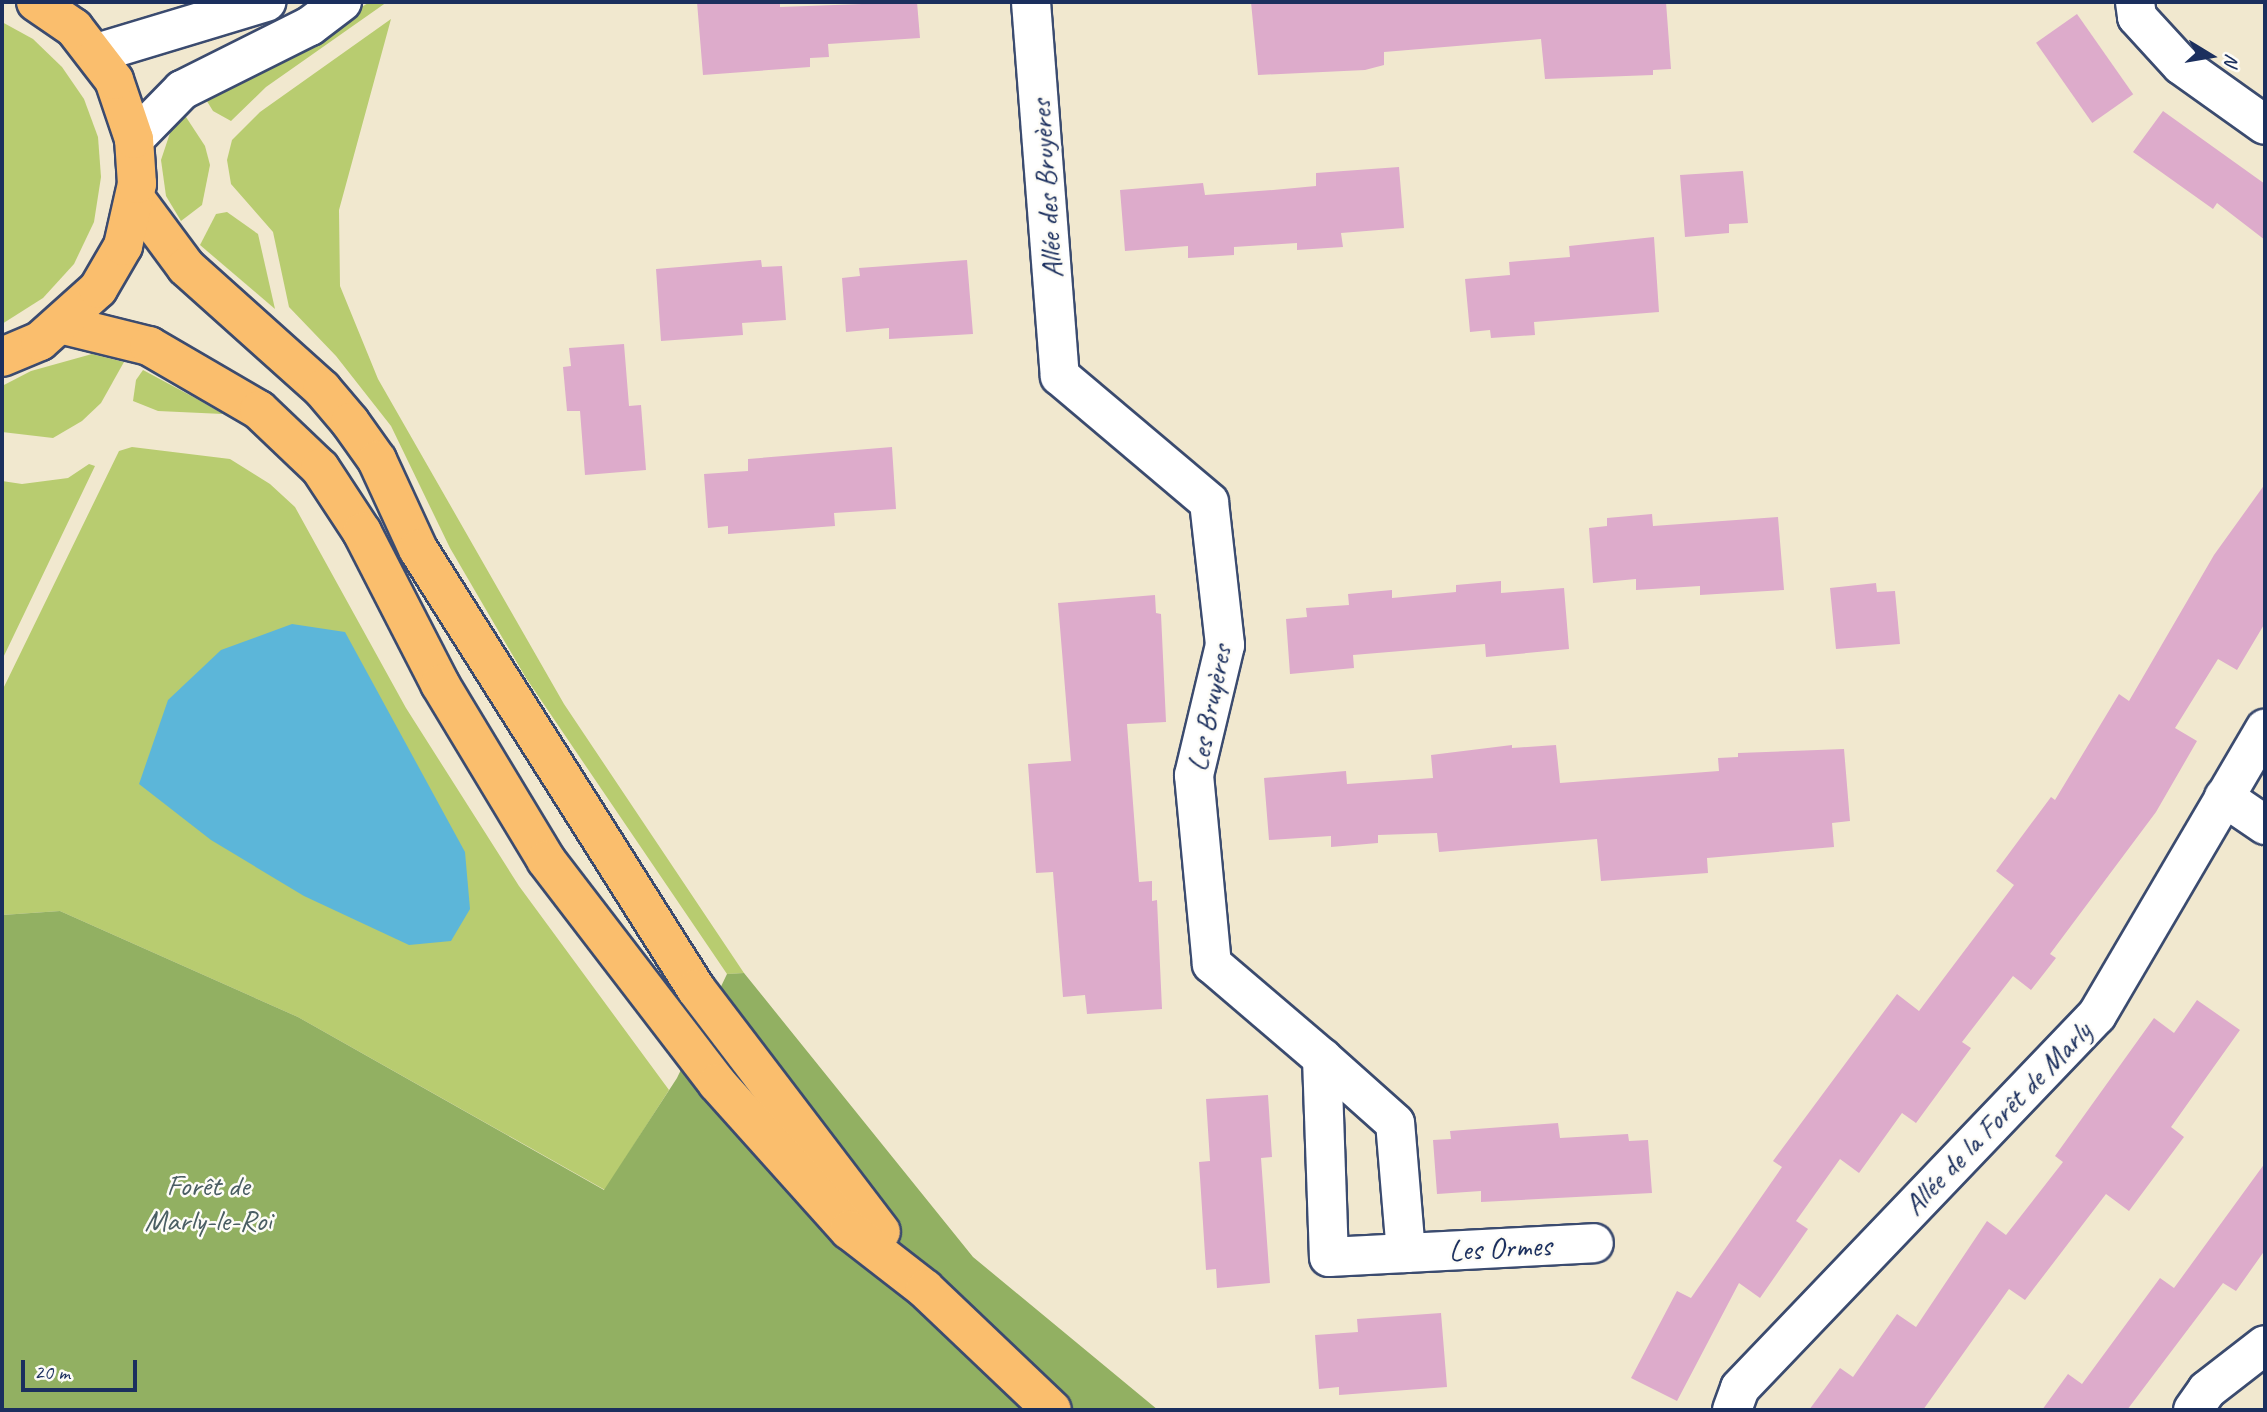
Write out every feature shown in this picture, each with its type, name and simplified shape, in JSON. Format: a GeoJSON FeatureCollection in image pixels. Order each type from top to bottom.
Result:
{"type":"FeatureCollection","features":[{"type":"Feature","properties":{"kind":"main road"},"geometry":{"type":"LineString","coordinates":[[6,359],[64,325],[99,289],[123,246],[135,198],[134,139],[114,80],[97,53],[43,3]]}},
{"type":"Feature","properties":{"kind":"main road"},"geometry":{"type":"LineString","coordinates":[[135,198],[186,267],[322,389],[350,422],[377,460],[418,549],[696,989],[925,1290]]}},
{"type":"Feature","properties":{"kind":"main road"},"geometry":{"type":"LineString","coordinates":[[64,325],[149,346],[259,410],[320,468],[362,532],[440,684],[546,860],[717,1083],[849,1230],[925,1290],[1052,1410]]}},
{"type":"Feature","properties":{"kind":"street"},"geometry":{"type":"LineString","coordinates":[[97,53],[265,2]]}},
{"type":"Feature","properties":{"kind":"street"},"geometry":{"type":"LineString","coordinates":[[134,139],[182,90],[310,26],[342,2]]}},
{"type":"Feature","properties":{"kind":"street","name":"Allée des Bruyères"},"geometry":{"type":"LineString","coordinates":[[1031,2],[1060,376]]}},
{"type":"Feature","properties":{"kind":"street"},"geometry":{"type":"LineString","coordinates":[[2136,2],[2137,17],[2181,65],[2265,125]]}},
{"type":"Feature","properties":{"kind":"street","name":"Les Bruyères"},"geometry":{"type":"LineString","coordinates":[[1060,376],[1209,502],[1225,645],[1194,775],[1212,964],[1395,1123],[1406,1253]]}},
{"type":"Feature","properties":{"kind":"street","name":"Allée de la Forêt de Marly"},"geometry":{"type":"LineString","coordinates":[[1732,1410],[1740,1388],[2096,1015],[2265,729]]}},
{"type":"Feature","properties":{"kind":"street"},"geometry":{"type":"LineString","coordinates":[[2224,797],[2265,825]]}},
{"type":"Feature","properties":{"kind":"street"},"geometry":{"type":"LineString","coordinates":[[1322,1058],[1329,1257],[1406,1253]]}},
{"type":"Feature","properties":{"kind":"street","name":"Les Ormes"},"geometry":{"type":"LineString","coordinates":[[1406,1253],[1594,1243]]}},
{"type":"Feature","properties":{"kind":"street"},"geometry":{"type":"LineString","coordinates":[[2193,1410],[2207,1390],[2265,1345]]}},
{"type":"Feature","properties":{"kind":"green space"},"geometry":{"type":"Polygon","coordinates":[[[370,2],[387,2],[266,87],[231,121],[213,111],[205,98],[370,2]]]}},
{"type":"Feature","properties":{"kind":"green space"},"geometry":{"type":"Polygon","coordinates":[[[391,19],[339,210],[340,286],[378,379],[564,704],[744,973],[727,974],[526,678],[450,548],[391,426],[336,356],[289,307],[273,232],[231,184],[227,160],[232,140],[260,112],[391,19]]]}},
{"type":"Feature","properties":{"kind":"green space"},"geometry":{"type":"Polygon","coordinates":[[[2,22],[33,39],[62,67],[84,99],[98,137],[101,177],[94,222],[74,264],[43,298],[2,324],[2,22]]]}},
{"type":"Feature","properties":{"kind":"green space"},"geometry":{"type":"Polygon","coordinates":[[[184,114],[205,146],[210,165],[202,205],[181,221],[166,196],[161,160],[174,121],[184,114]]]}},
{"type":"Feature","properties":{"kind":"green space"},"geometry":{"type":"Polygon","coordinates":[[[227,212],[258,234],[275,309],[200,245],[216,214],[227,212]]]}},
{"type":"Feature","properties":{"kind":"green space"},"geometry":{"type":"Polygon","coordinates":[[[92,354],[124,362],[101,403],[82,421],[53,438],[2,432],[2,386],[31,371],[92,354]]]}},
{"type":"Feature","properties":{"kind":"green space"},"geometry":{"type":"Polygon","coordinates":[[[143,370],[223,414],[158,411],[133,401],[136,380],[143,370]]]}},
{"type":"Feature","properties":{"kind":"green space"},"geometry":{"type":"Polygon","coordinates":[[[132,447],[230,459],[270,484],[295,507],[406,708],[519,886],[669,1090],[605,1190],[298,1017],[60,911],[2,915],[2,691],[119,451],[132,447]]]}},
{"type":"Feature","properties":{"kind":"green space"},"geometry":{"type":"Polygon","coordinates":[[[89,464],[95,466],[2,660],[2,481],[22,484],[68,478],[89,464]]]}},
{"type":"Feature","properties":{"kind":"green space","name":"Forêt de Marly-le-Roi"},"geometry":{"type":"Polygon","coordinates":[[[60,911],[298,1017],[604,1190],[677,1078],[727,974],[744,973],[973,1257],[1158,1410],[2,1410],[2,915],[60,911]]]}},
{"type":"Feature","properties":{"kind":"water"},"geometry":{"type":"Polygon","coordinates":[[[292,624],[345,632],[465,852],[470,909],[451,941],[409,945],[304,896],[211,840],[139,784],[168,700],[221,650],[292,624]]]}},
{"type":"Feature","properties":{"kind":"building"},"geometry":{"type":"Polygon","coordinates":[[[697,2],[780,2],[780,7],[917,2],[920,38],[828,44],[829,57],[810,58],[810,67],[703,75],[697,2]]]}},
{"type":"Feature","properties":{"kind":"building"},"geometry":{"type":"Polygon","coordinates":[[[1251,2],[1666,2],[1671,69],[1653,70],[1653,75],[1545,79],[1541,39],[1384,52],[1384,65],[1365,70],[1258,75],[1251,2]]]}},
{"type":"Feature","properties":{"kind":"building"},"geometry":{"type":"Polygon","coordinates":[[[2077,14],[2133,94],[2092,123],[2036,43],[2077,14]]]}},
{"type":"Feature","properties":{"kind":"building"},"geometry":{"type":"Polygon","coordinates":[[[2163,111],[2265,184],[2265,240],[2217,203],[2213,209],[2133,152],[2163,111]]]}},
{"type":"Feature","properties":{"kind":"building"},"geometry":{"type":"Polygon","coordinates":[[[1399,167],[1404,228],[1341,233],[1343,247],[1297,250],[1297,243],[1234,247],[1234,255],[1188,258],[1188,246],[1125,251],[1120,190],[1203,183],[1205,195],[1273,190],[1316,186],[1316,173],[1399,167]]]}},
{"type":"Feature","properties":{"kind":"building"},"geometry":{"type":"Polygon","coordinates":[[[1743,171],[1748,223],[1729,224],[1729,233],[1685,237],[1680,175],[1743,171]]]}},
{"type":"Feature","properties":{"kind":"building"},"geometry":{"type":"Polygon","coordinates":[[[1654,237],[1659,312],[1534,322],[1535,335],[1491,338],[1490,330],[1470,332],[1465,279],[1510,275],[1509,262],[1570,257],[1569,246],[1654,237]]]}},
{"type":"Feature","properties":{"kind":"building"},"geometry":{"type":"Polygon","coordinates":[[[761,260],[762,267],[782,266],[786,320],[742,323],[743,335],[661,341],[656,269],[761,260]]]}},
{"type":"Feature","properties":{"kind":"building"},"geometry":{"type":"Polygon","coordinates":[[[967,260],[973,334],[889,339],[889,328],[846,332],[842,278],[860,276],[859,268],[967,260]]]}},
{"type":"Feature","properties":{"kind":"building"},"geometry":{"type":"Polygon","coordinates":[[[624,344],[629,406],[641,405],[646,470],[585,475],[580,411],[567,411],[563,367],[571,366],[569,348],[624,344]]]}},
{"type":"Feature","properties":{"kind":"building"},"geometry":{"type":"Polygon","coordinates":[[[892,447],[896,509],[834,513],[835,526],[728,534],[728,526],[708,528],[704,474],[748,471],[748,459],[892,447]]]}},
{"type":"Feature","properties":{"kind":"building"},"geometry":{"type":"Polygon","coordinates":[[[2265,484],[2265,623],[2237,670],[2218,659],[2175,728],[2197,741],[2156,812],[2050,954],[2056,958],[2031,990],[2013,976],[1962,1042],[1971,1048],[1916,1123],[1902,1113],[1859,1173],[1840,1159],[1796,1221],[1808,1229],[1760,1298],[1739,1283],[1677,1401],[1631,1378],[1677,1291],[1691,1298],[1782,1167],[1773,1161],[1897,994],[1919,1011],[2014,885],[1996,871],[2051,797],[2055,800],[2119,694],[2129,701],[2214,555],[2265,484]]]}},
{"type":"Feature","properties":{"kind":"building"},"geometry":{"type":"Polygon","coordinates":[[[1652,514],[1653,526],[1778,517],[1784,590],[1700,595],[1700,586],[1636,590],[1636,579],[1593,583],[1589,528],[1607,526],[1607,518],[1652,514]]]}},
{"type":"Feature","properties":{"kind":"building"},"geometry":{"type":"Polygon","coordinates":[[[1501,581],[1501,593],[1564,588],[1569,649],[1486,657],[1485,644],[1353,655],[1354,668],[1290,674],[1286,619],[1307,617],[1306,608],[1349,605],[1348,594],[1392,590],[1392,598],[1456,592],[1456,585],[1501,581]]]}},
{"type":"Feature","properties":{"kind":"building"},"geometry":{"type":"Polygon","coordinates":[[[1876,583],[1877,592],[1895,591],[1900,644],[1836,649],[1830,588],[1876,583]]]}},
{"type":"Feature","properties":{"kind":"building"},"geometry":{"type":"Polygon","coordinates":[[[1155,595],[1156,613],[1161,614],[1166,722],[1127,724],[1139,882],[1152,881],[1152,901],[1157,900],[1162,1009],[1087,1014],[1085,995],[1063,997],[1053,872],[1036,873],[1028,764],[1071,761],[1058,603],[1155,595]]]}},
{"type":"Feature","properties":{"kind":"building"},"geometry":{"type":"Polygon","coordinates":[[[1512,745],[1512,748],[1556,745],[1560,783],[1719,771],[1718,758],[1738,757],[1738,753],[1844,749],[1850,821],[1832,823],[1834,847],[1707,858],[1708,873],[1601,881],[1597,839],[1439,852],[1437,833],[1378,835],[1378,843],[1331,847],[1331,836],[1269,840],[1264,778],[1346,771],[1347,784],[1433,778],[1431,755],[1512,745]]]}},
{"type":"Feature","properties":{"kind":"building"},"geometry":{"type":"Polygon","coordinates":[[[2197,1000],[2240,1030],[2171,1127],[2184,1137],[2129,1211],[2106,1194],[2025,1300],[2009,1289],[1923,1410],[1809,1410],[1840,1368],[1853,1377],[1897,1314],[1916,1327],[1987,1221],[2006,1235],[2063,1162],[2055,1156],[2154,1018],[2174,1033],[2197,1000]]]}},
{"type":"Feature","properties":{"kind":"building"},"geometry":{"type":"Polygon","coordinates":[[[1268,1095],[1272,1157],[1261,1158],[1270,1283],[1217,1288],[1216,1269],[1206,1270],[1199,1162],[1210,1161],[1206,1099],[1268,1095]]]}},
{"type":"Feature","properties":{"kind":"building"},"geometry":{"type":"Polygon","coordinates":[[[1558,1123],[1560,1138],[1628,1134],[1629,1141],[1648,1140],[1652,1193],[1481,1202],[1481,1191],[1437,1194],[1433,1140],[1451,1139],[1450,1131],[1558,1123]]]}},
{"type":"Feature","properties":{"kind":"building"},"geometry":{"type":"Polygon","coordinates":[[[2265,1163],[2265,1250],[2236,1291],[2223,1283],[2127,1410],[2042,1410],[2068,1374],[2082,1384],[2160,1278],[2174,1288],[2265,1163]]]}},
{"type":"Feature","properties":{"kind":"building"},"geometry":{"type":"Polygon","coordinates":[[[1441,1313],[1447,1387],[1339,1395],[1339,1387],[1319,1389],[1315,1335],[1358,1332],[1357,1319],[1441,1313]]]}}]}
